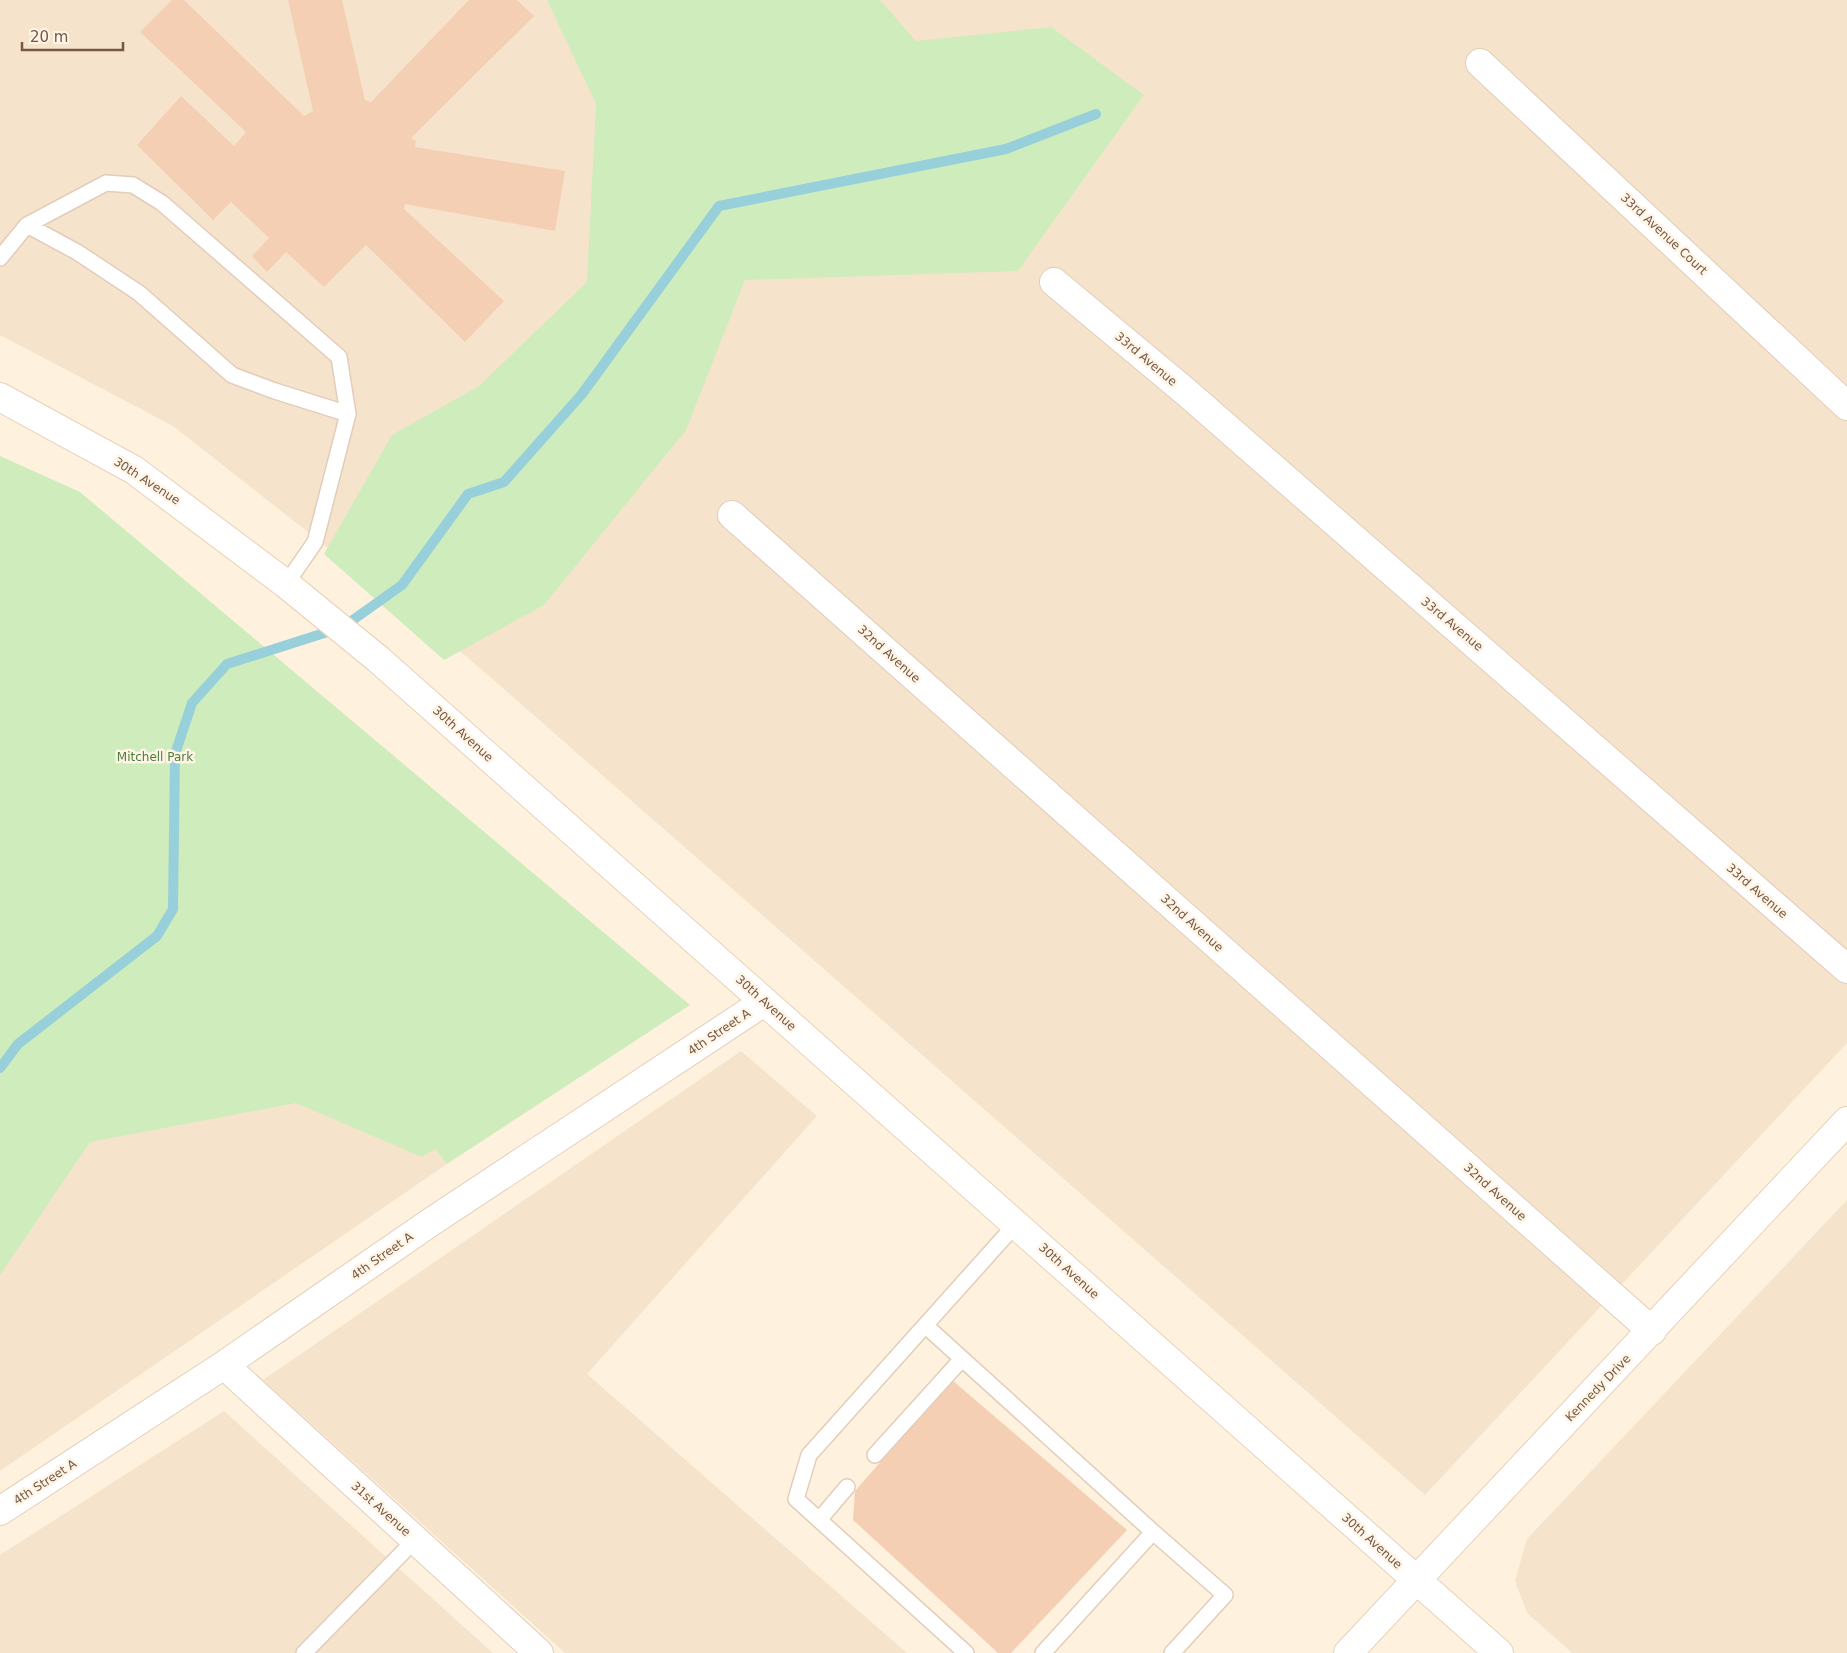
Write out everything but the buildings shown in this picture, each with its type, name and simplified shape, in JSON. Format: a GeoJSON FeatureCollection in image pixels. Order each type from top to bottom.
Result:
{"type":"FeatureCollection","features":[{"type":"Feature","properties":{"kind":"street","name":"33rd Avenue Court"},"geometry":{"type":"LineString","coordinates":[[1480,63],[1847,406]]}},
{"type":"Feature","properties":{"kind":"street","name":"33rd Avenue"},"geometry":{"type":"LineString","coordinates":[[1054,282],[1186,392],[1847,969]]}},
{"type":"Feature","properties":{"kind":"street","name":"30th Avenue"},"geometry":{"type":"LineString","coordinates":[[0,397],[134,470],[286,584],[378,659],[1499,1653]]}},
{"type":"Feature","properties":{"kind":"street","name":"32nd Avenue"},"geometry":{"type":"LineString","coordinates":[[732,515],[1652,1331]]}},
{"type":"Feature","properties":{"kind":"street","name":"4th Street A"},"geometry":{"type":"LineString","coordinates":[[0,1511],[224,1365],[428,1224],[764,1002]]}},
{"type":"Feature","properties":{"kind":"street","name":"Kennedy Drive"},"geometry":{"type":"LineString","coordinates":[[1348,1653],[1847,1121]]}},
{"type":"Feature","properties":{"kind":"street","name":"31st Avenue"},"geometry":{"type":"LineString","coordinates":[[224,1365],[539,1653]]}},
{"type":"Feature","properties":{"kind":"lane"},"geometry":{"type":"LineString","coordinates":[[0,258],[27,225],[106,183],[133,185],[162,203],[339,357],[348,414],[315,542],[286,584]]}},
{"type":"Feature","properties":{"kind":"lane"},"geometry":{"type":"LineString","coordinates":[[27,225],[77,252],[139,293],[232,375],[348,414]]}},
{"type":"Feature","properties":{"kind":"lane"},"geometry":{"type":"LineString","coordinates":[[966,1653],[796,1499],[809,1455],[1016,1224]]}},
{"type":"Feature","properties":{"kind":"lane"},"geometry":{"type":"LineString","coordinates":[[926,1326],[961,1360],[1226,1595],[1172,1653]]}},
{"type":"Feature","properties":{"kind":"lane"},"geometry":{"type":"LineString","coordinates":[[875,1455],[961,1360]]}},
{"type":"Feature","properties":{"kind":"lane"},"geometry":{"type":"LineString","coordinates":[[819,1520],[847,1487]]}},
{"type":"Feature","properties":{"kind":"lane"},"geometry":{"type":"LineString","coordinates":[[1043,1653],[1153,1532]]}},
{"type":"Feature","properties":{"kind":"lane"},"geometry":{"type":"LineString","coordinates":[[304,1653],[415,1540]]}},
{"type":"Feature","properties":{"kind":"shaded area"},"geometry":{"type":"Polygon","coordinates":[[[0,0],[1847,0],[1847,1043],[1425,1495],[467,657],[173,426],[0,335],[0,0]]]}},
{"type":"Feature","properties":{"kind":"shaded area"},"geometry":{"type":"Polygon","coordinates":[[[224,894],[447,1164],[0,1471],[0,1147],[224,894]]]}},
{"type":"Feature","properties":{"kind":"shaded area"},"geometry":{"type":"Polygon","coordinates":[[[741,1051],[817,1116],[587,1374],[907,1653],[565,1653],[263,1380],[741,1051]]]}},
{"type":"Feature","properties":{"kind":"shaded area"},"geometry":{"type":"Polygon","coordinates":[[[1847,1200],[1847,1653],[1572,1653],[1527,1613],[1515,1581],[1527,1539],[1847,1200]]]}},
{"type":"Feature","properties":{"kind":"shaded area"},"geometry":{"type":"Polygon","coordinates":[[[224,1411],[493,1653],[0,1653],[0,1555],[224,1411]]]}},
{"type":"Feature","properties":{"kind":"green space"},"geometry":{"type":"Polygon","coordinates":[[[547,0],[880,0],[916,41],[1051,27],[1144,95],[1018,271],[745,280],[686,430],[544,605],[444,660],[324,554],[392,435],[479,386],[587,282],[596,104],[547,0]]]}},
{"type":"Feature","properties":{"kind":"green space","name":"Mitchell Park"},"geometry":{"type":"Polygon","coordinates":[[[0,456],[80,492],[690,1005],[447,1164],[435,1149],[422,1157],[296,1103],[90,1142],[0,1275],[0,456]]]}},
{"type":"Feature","properties":{"kind":"waterway"},"geometry":{"type":"LineString","coordinates":[[0,1068],[18,1044],[157,936],[173,909],[175,754],[192,703],[227,664],[343,627],[402,585],[468,494],[504,482],[582,394],[719,206],[1006,149],[1096,114]]}}]}
